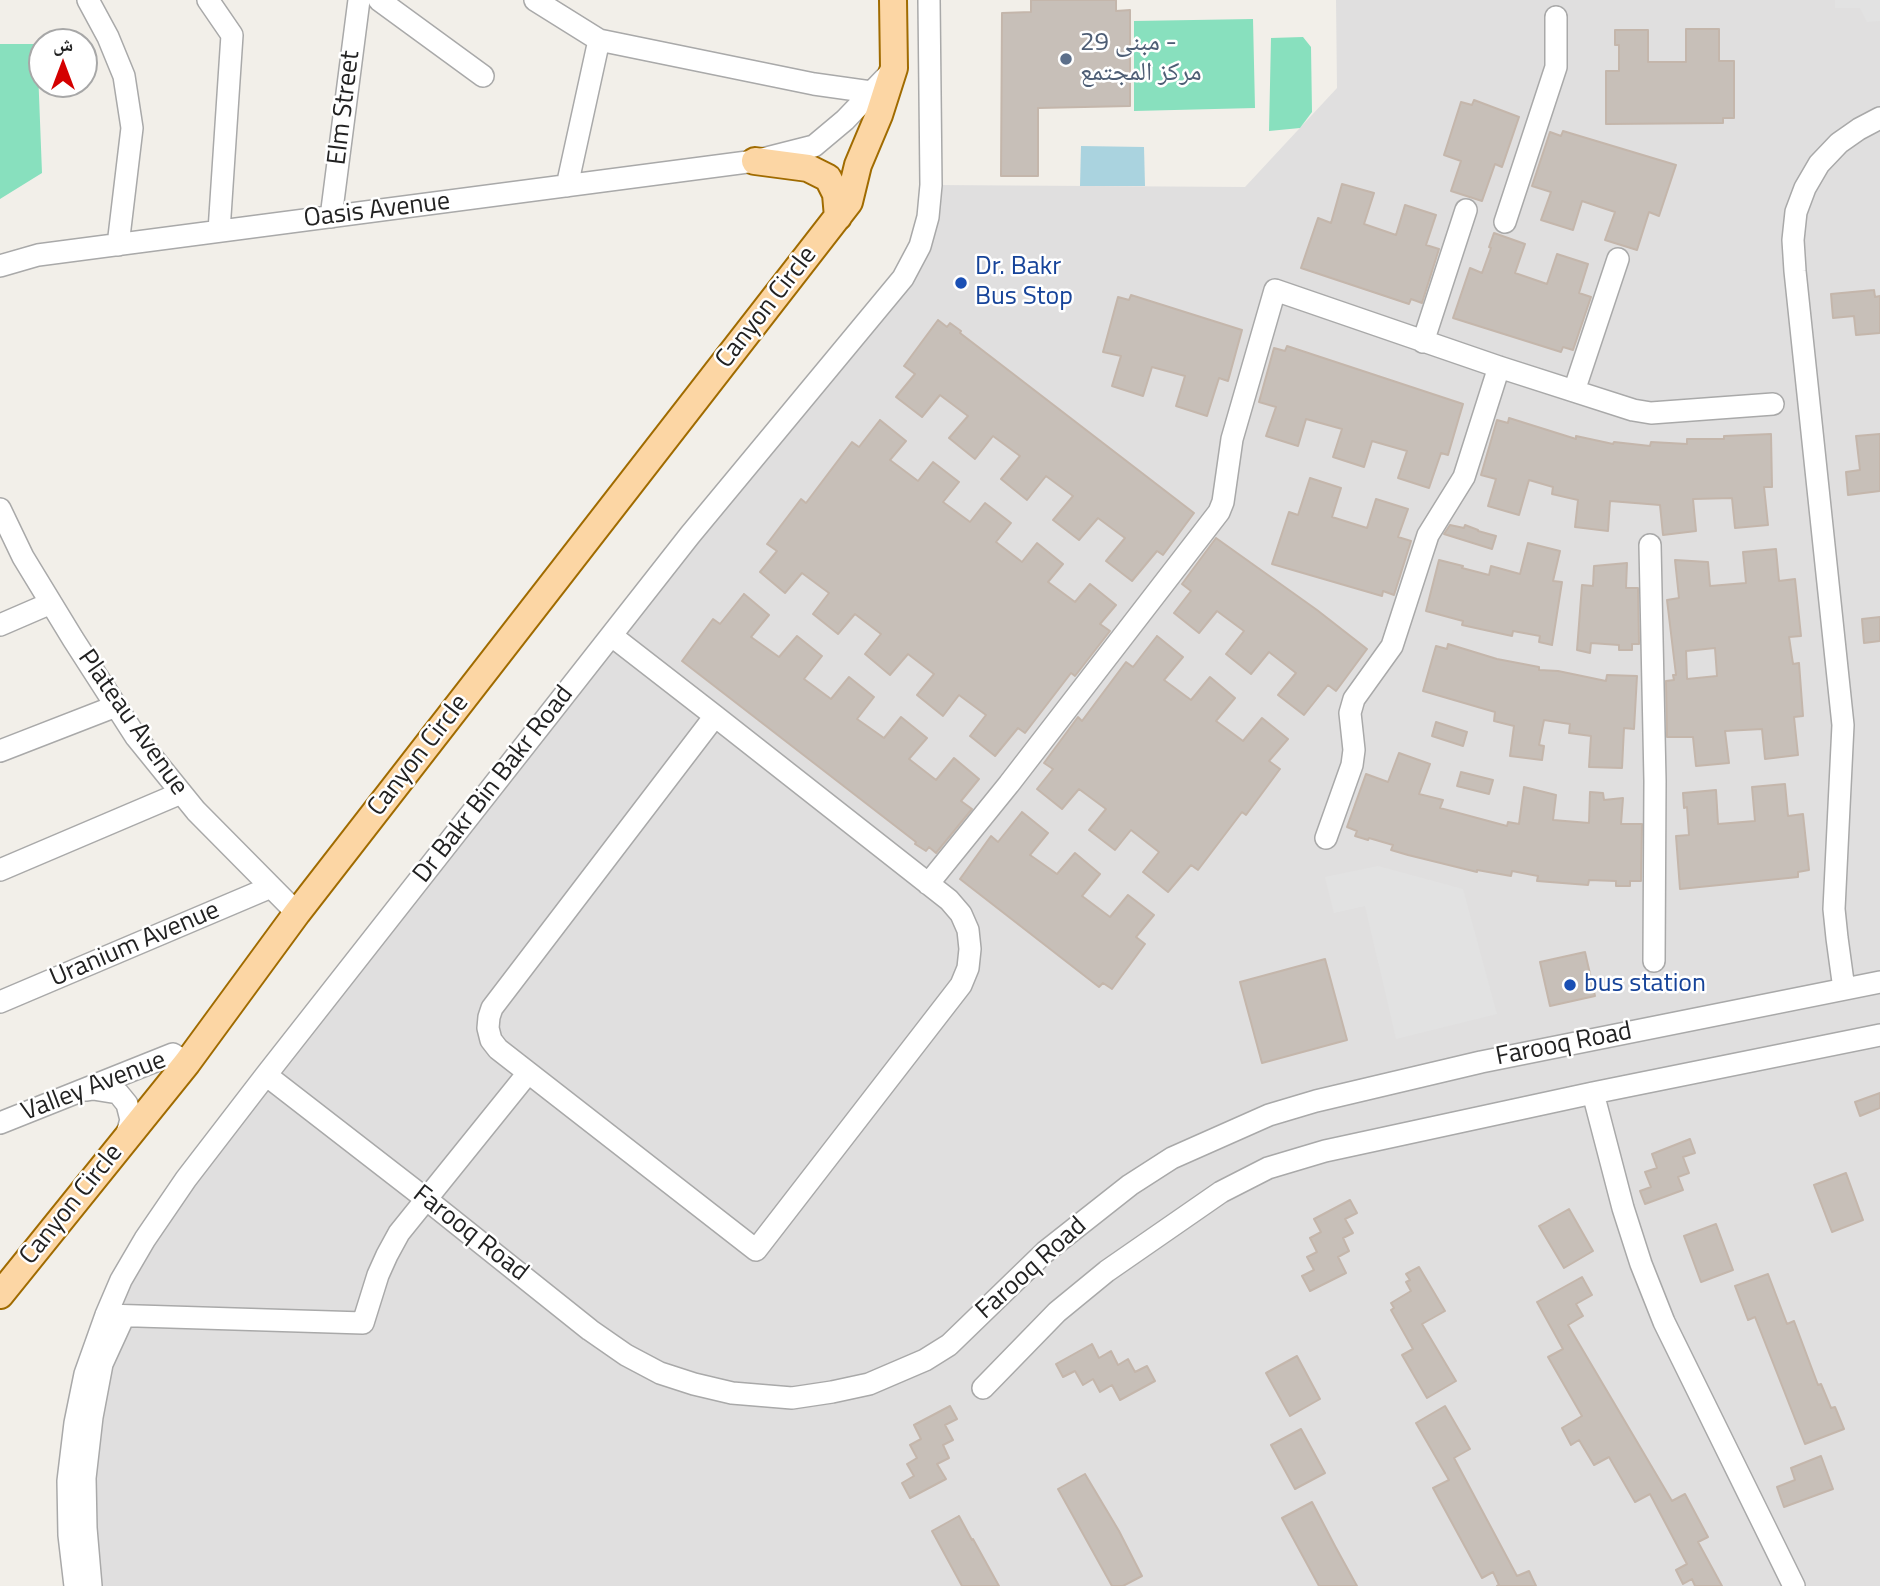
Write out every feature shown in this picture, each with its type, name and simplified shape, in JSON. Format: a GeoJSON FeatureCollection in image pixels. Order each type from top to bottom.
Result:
{"type":"FeatureCollection","features":[{"type":"Feature","properties":{"kind":"main road","name":"Canyon Circle"},"geometry":{"type":"LineString","coordinates":[[0,1295],[187,1063],[297,913],[849,202],[856,172],[894,68],[893,0]]}},
{"type":"Feature","properties":{"kind":"main road","name":"Oasis Avenue"},"geometry":{"type":"LineString","coordinates":[[755,161],[856,172]]}},
{"type":"Feature","properties":{"kind":"main road"},"geometry":{"type":"LineString","coordinates":[[808,168],[828,178],[835,194],[838,217]]}},
{"type":"Feature","properties":{"kind":"street"},"geometry":{"type":"LineString","coordinates":[[88,0],[108,37],[124,76],[132,128],[118,245]]}},
{"type":"Feature","properties":{"kind":"street"},"geometry":{"type":"LineString","coordinates":[[208,0],[232,35],[219,231]]}},
{"type":"Feature","properties":{"kind":"street","name":"Elm Street"},"geometry":{"type":"LineString","coordinates":[[331,217],[359,0]]}},
{"type":"Feature","properties":{"kind":"street"},"geometry":{"type":"LineString","coordinates":[[379,0],[483,76]]}},
{"type":"Feature","properties":{"kind":"street"},"geometry":{"type":"LineString","coordinates":[[535,0],[599,40],[814,84],[872,92]]}},
{"type":"Feature","properties":{"kind":"street","name":"Dr Bakr Bin Bakr Road"},"geometry":{"type":"LineString","coordinates":[[75,1586],[69,1535],[70,1469],[75,1423],[85,1374],[115,1315],[121,1280],[145,1239],[186,1179],[266,1074],[691,535],[902,278],[920,246],[928,217],[931,185],[929,0]]}},
{"type":"Feature","properties":{"kind":"street"},"geometry":{"type":"LineString","coordinates":[[1504,222],[1556,67],[1556,17]]}},
{"type":"Feature","properties":{"kind":"street"},"geometry":{"type":"LineString","coordinates":[[567,186],[599,40]]}},
{"type":"Feature","properties":{"kind":"street","name":"Oasis Avenue"},"geometry":{"type":"LineString","coordinates":[[0,266],[37,255],[755,161],[814,146],[845,120],[894,68]]}},
{"type":"Feature","properties":{"kind":"street"},"geometry":{"type":"LineString","coordinates":[[1844,989],[1834,909],[1842,713],[1793,240],[1800,200],[1819,164],[1839,143],[1880,118]]}},
{"type":"Feature","properties":{"kind":"street"},"geometry":{"type":"LineString","coordinates":[[1423,342],[1466,210]]}},
{"type":"Feature","properties":{"kind":"street"},"geometry":{"type":"LineString","coordinates":[[1574,391],[1618,259]]}},
{"type":"Feature","properties":{"kind":"street"},"geometry":{"type":"LineString","coordinates":[[928,884],[1018,773],[1219,512],[1223,502],[1232,439],[1275,290],[1423,342],[1633,410],[1651,413],[1773,404]]}},
{"type":"Feature","properties":{"kind":"street"},"geometry":{"type":"LineString","coordinates":[[1326,838],[1352,765],[1354,750],[1350,713],[1354,699],[1392,646],[1428,534],[1464,477],[1499,367]]}},
{"type":"Feature","properties":{"kind":"street","name":"Plateau Avenue"},"geometry":{"type":"LineString","coordinates":[[0,509],[23,556],[51,603],[136,737],[195,811],[297,913]]}},
{"type":"Feature","properties":{"kind":"street"},"geometry":{"type":"LineString","coordinates":[[1650,545],[1655,781],[1654,961]]}},
{"type":"Feature","properties":{"kind":"street"},"geometry":{"type":"LineString","coordinates":[[0,625],[51,603]]}},
{"type":"Feature","properties":{"kind":"street"},"geometry":{"type":"LineString","coordinates":[[612,636],[715,716],[928,884],[955,907],[968,930],[968,968],[961,985],[756,1250],[498,1049],[491,1040],[488,1028],[492,1008],[715,716]]}},
{"type":"Feature","properties":{"kind":"street"},"geometry":{"type":"LineString","coordinates":[[0,751],[116,706]]}},
{"type":"Feature","properties":{"kind":"street"},"geometry":{"type":"LineString","coordinates":[[0,870],[181,793]]}},
{"type":"Feature","properties":{"kind":"street","name":"Uranium Avenue"},"geometry":{"type":"LineString","coordinates":[[0,1002],[271,887]]}},
{"type":"Feature","properties":{"kind":"street","name":"Farooq Road"},"geometry":{"type":"LineString","coordinates":[[266,1074],[590,1330],[626,1355],[660,1373],[694,1384],[761,1397],[792,1398],[869,1384],[925,1360],[949,1345],[1045,1252],[1130,1185],[1180,1154],[1269,1115],[1480,1062],[1880,982]]}},
{"type":"Feature","properties":{"kind":"street"},"geometry":{"type":"LineString","coordinates":[[983,1388],[1058,1312],[1107,1270],[1221,1192],[1268,1168],[1325,1151],[1880,1035]]}},
{"type":"Feature","properties":{"kind":"street","name":"Valley Avenue"},"geometry":{"type":"LineString","coordinates":[[0,1123],[173,1054],[187,1063]]}},
{"type":"Feature","properties":{"kind":"street"},"geometry":{"type":"LineString","coordinates":[[91,1586],[85,1478],[92,1417],[115,1315],[363,1323],[378,1275],[399,1234],[528,1073]]}},
{"type":"Feature","properties":{"kind":"street"},"geometry":{"type":"LineString","coordinates":[[71,1094],[93,1089],[118,1093],[127,1104],[131,1120],[125,1140]]}},
{"type":"Feature","properties":{"kind":"street"},"geometry":{"type":"LineString","coordinates":[[1593,1093],[1623,1208],[1664,1322],[1794,1586]]}},
{"type":"Feature","properties":{"kind":"shaded area"},"geometry":{"type":"Polygon","coordinates":[[[1336,0],[1880,0],[1880,1586],[79,1586],[109,1318],[189,1180],[906,280],[935,185],[1245,187],[1337,88],[1336,0]]]}},
{"type":"Feature","properties":{"kind":"shaded area"},"geometry":{"type":"Polygon","coordinates":[[[1835,0],[1880,0],[1880,21],[1867,22],[1860,8],[1835,8],[1835,0]]]}},
{"type":"Feature","properties":{"kind":"shaded area"},"geometry":{"type":"Polygon","coordinates":[[[1378,866],[1463,889],[1497,1014],[1396,1039],[1365,906],[1334,913],[1325,877],[1378,866]]]}},
{"type":"Feature","properties":{"kind":"green space"},"geometry":{"type":"Polygon","coordinates":[[[1253,19],[1255,108],[1134,111],[1134,21],[1253,19]]]}},
{"type":"Feature","properties":{"kind":"green space"},"geometry":{"type":"Polygon","coordinates":[[[1303,37],[1311,47],[1312,112],[1300,128],[1269,131],[1271,38],[1303,37]]]}},
{"type":"Feature","properties":{"kind":"green space"},"geometry":{"type":"Polygon","coordinates":[[[0,44],[28,44],[28,98],[39,98],[42,173],[0,199],[0,44]]]}},
{"type":"Feature","properties":{"kind":"water"},"geometry":{"type":"Polygon","coordinates":[[[1081,146],[1144,147],[1145,186],[1080,186],[1081,146]]]}},
{"type":"Feature","properties":{"kind":"building","name":"مبنى 29 - مركز المجتمع"},"geometry":{"type":"Polygon","coordinates":[[[1031,0],[1116,0],[1116,11],[1130,10],[1130,106],[1038,108],[1038,176],[1001,176],[1002,13],[1031,12],[1031,0]]]}},
{"type":"Feature","properties":{"kind":"building"},"geometry":{"type":"Polygon","coordinates":[[[1686,29],[1719,29],[1719,61],[1734,61],[1734,118],[1723,118],[1723,123],[1606,124],[1606,71],[1619,71],[1619,45],[1615,45],[1615,30],[1648,30],[1648,62],[1686,62],[1686,29]]]}},
{"type":"Feature","properties":{"kind":"building"},"geometry":{"type":"Polygon","coordinates":[[[1474,100],[1519,117],[1502,167],[1495,164],[1482,201],[1451,191],[1461,161],[1444,155],[1461,102],[1472,105],[1474,100]]]}},
{"type":"Feature","properties":{"kind":"building"},"geometry":{"type":"Polygon","coordinates":[[[1563,131],[1676,165],[1659,216],[1649,212],[1637,250],[1605,240],[1615,212],[1582,201],[1573,230],[1541,220],[1551,192],[1532,186],[1550,132],[1561,136],[1563,131]]]}},
{"type":"Feature","properties":{"kind":"building"},"geometry":{"type":"Polygon","coordinates":[[[1342,184],[1374,193],[1364,224],[1396,235],[1405,205],[1436,215],[1426,245],[1439,249],[1422,303],[1411,299],[1409,304],[1301,268],[1318,218],[1331,223],[1342,184]]]}},
{"type":"Feature","properties":{"kind":"building"},"geometry":{"type":"Polygon","coordinates":[[[1494,233],[1525,244],[1515,273],[1547,284],[1557,254],[1588,264],[1579,293],[1591,297],[1573,350],[1563,347],[1561,352],[1453,318],[1470,268],[1482,273],[1494,233]]]}},
{"type":"Feature","properties":{"kind":"building"},"geometry":{"type":"Polygon","coordinates":[[[1874,290],[1875,297],[1880,296],[1880,333],[1856,335],[1854,316],[1833,318],[1831,294],[1874,290]]]}},
{"type":"Feature","properties":{"kind":"building"},"geometry":{"type":"Polygon","coordinates":[[[1131,295],[1242,330],[1228,381],[1219,378],[1207,416],[1176,406],[1185,376],[1152,367],[1143,396],[1112,386],[1121,356],[1103,352],[1118,297],[1129,300],[1131,295]]]}},
{"type":"Feature","properties":{"kind":"building"},"geometry":{"type":"Polygon","coordinates":[[[938,320],[947,327],[950,323],[961,331],[960,333],[1194,513],[1163,555],[1157,551],[1132,581],[1106,561],[1125,538],[1098,518],[1079,540],[1053,520],[1073,496],[1046,476],[1027,500],[1001,479],[1020,456],[993,436],[975,459],[949,438],[968,416],[940,395],[922,417],[896,397],[915,374],[904,366],[938,320]]]}},
{"type":"Feature","properties":{"kind":"building"},"geometry":{"type":"Polygon","coordinates":[[[1287,346],[1463,404],[1448,455],[1441,453],[1429,488],[1398,478],[1407,451],[1372,441],[1364,467],[1333,457],[1342,429],[1306,419],[1298,446],[1266,436],[1276,407],[1259,402],[1274,348],[1285,351],[1287,346]]]}},
{"type":"Feature","properties":{"kind":"building"},"geometry":{"type":"Polygon","coordinates":[[[1509,418],[1576,439],[1576,436],[1613,444],[1687,444],[1687,439],[1724,439],[1724,436],[1771,434],[1772,487],[1764,487],[1768,525],[1735,528],[1732,498],[1693,499],[1696,531],[1663,535],[1660,505],[1610,501],[1608,531],[1575,527],[1578,500],[1552,494],[1553,487],[1529,480],[1519,515],[1488,506],[1496,479],[1481,475],[1497,420],[1508,423],[1509,418]]]}},
{"type":"Feature","properties":{"kind":"building"},"geometry":{"type":"Polygon","coordinates":[[[880,420],[906,441],[890,460],[918,481],[933,462],[959,482],[943,502],[970,522],[985,503],[1011,523],[996,542],[1022,562],[1037,543],[1063,564],[1048,582],[1075,602],[1090,584],[1116,605],[1100,624],[1110,631],[1075,676],[1071,673],[1025,733],[1018,728],[995,756],[970,736],[986,715],[959,695],[943,716],[917,695],[934,674],[908,654],[890,675],[865,654],[881,634],[855,614],[838,634],[813,614],[829,593],[802,573],[785,593],[760,572],[777,551],[767,544],[801,499],[806,503],[852,442],[859,447],[880,420]]]}},
{"type":"Feature","properties":{"kind":"building"},"geometry":{"type":"Polygon","coordinates":[[[1880,434],[1880,491],[1848,495],[1846,472],[1860,470],[1856,436],[1880,434]]]}},
{"type":"Feature","properties":{"kind":"building"},"geometry":{"type":"Polygon","coordinates":[[[1310,478],[1341,488],[1332,517],[1367,528],[1376,499],[1408,509],[1398,537],[1411,541],[1394,595],[1383,591],[1382,596],[1272,564],[1289,512],[1298,515],[1310,478]]]}},
{"type":"Feature","properties":{"kind":"building"},"geometry":{"type":"Polygon","coordinates":[[[1450,525],[1464,528],[1465,525],[1496,536],[1492,549],[1444,534],[1450,525]]]}},
{"type":"Feature","properties":{"kind":"building"},"geometry":{"type":"Polygon","coordinates":[[[1216,538],[1367,649],[1336,691],[1328,685],[1304,715],[1278,695],[1296,673],[1269,652],[1251,674],[1226,654],[1244,631],[1217,611],[1199,633],[1174,613],[1191,591],[1182,584],[1216,538]]]}},
{"type":"Feature","properties":{"kind":"building"},"geometry":{"type":"Polygon","coordinates":[[[1528,543],[1560,551],[1553,581],[1562,582],[1552,645],[1539,642],[1540,636],[1513,631],[1512,636],[1462,625],[1463,621],[1426,611],[1439,560],[1489,575],[1491,566],[1520,574],[1528,543]]]}},
{"type":"Feature","properties":{"kind":"building"},"geometry":{"type":"Polygon","coordinates":[[[1776,549],[1779,581],[1795,579],[1801,636],[1789,637],[1793,664],[1799,663],[1803,716],[1794,717],[1798,755],[1765,759],[1762,729],[1725,731],[1729,763],[1696,766],[1693,737],[1667,737],[1666,681],[1674,680],[1673,675],[1676,675],[1667,600],[1679,598],[1675,560],[1708,562],[1710,586],[1746,583],[1743,552],[1776,549]],[[1715,648],[1686,651],[1687,679],[1717,676],[1715,648]]]}},
{"type":"Feature","properties":{"kind":"building"},"geometry":{"type":"Polygon","coordinates":[[[1627,563],[1626,588],[1638,588],[1639,644],[1632,644],[1632,650],[1619,650],[1619,645],[1591,643],[1590,653],[1577,650],[1582,585],[1593,586],[1594,566],[1627,563]]]}},
{"type":"Feature","properties":{"kind":"building"},"geometry":{"type":"Polygon","coordinates":[[[744,594],[769,615],[751,637],[779,657],[797,636],[822,656],[804,679],[831,699],[849,677],[874,697],[857,719],[884,738],[901,717],[927,738],[909,759],[936,780],[954,758],[979,779],[961,801],[972,809],[936,853],[929,847],[926,851],[915,844],[916,842],[682,661],[713,619],[720,624],[744,594]]]}},
{"type":"Feature","properties":{"kind":"building"},"geometry":{"type":"Polygon","coordinates":[[[1880,617],[1880,641],[1864,643],[1862,619],[1880,617]]]}},
{"type":"Feature","properties":{"kind":"building"},"geometry":{"type":"Polygon","coordinates":[[[1157,636],[1183,657],[1164,680],[1191,700],[1210,677],[1235,698],[1216,721],[1243,741],[1262,718],[1288,739],[1269,761],[1280,769],[1246,815],[1242,812],[1198,870],[1191,865],[1168,892],[1143,872],[1159,852],[1131,830],[1115,850],[1089,830],[1106,809],[1079,789],[1062,809],[1037,789],[1053,769],[1044,763],[1078,717],[1082,721],[1126,662],[1133,667],[1157,636]]]}},
{"type":"Feature","properties":{"kind":"building"},"geometry":{"type":"Polygon","coordinates":[[[1448,644],[1497,659],[1539,667],[1539,670],[1606,681],[1607,675],[1637,676],[1634,729],[1624,728],[1622,768],[1589,767],[1591,736],[1569,733],[1570,724],[1544,720],[1539,745],[1544,746],[1542,760],[1510,756],[1514,726],[1494,721],[1495,712],[1423,691],[1436,646],[1447,649],[1448,644]]]}},
{"type":"Feature","properties":{"kind":"building"},"geometry":{"type":"Polygon","coordinates":[[[1436,722],[1467,732],[1463,746],[1432,736],[1436,722]]]}},
{"type":"Feature","properties":{"kind":"building"},"geometry":{"type":"Polygon","coordinates":[[[1399,753],[1430,764],[1419,794],[1443,800],[1440,808],[1507,826],[1508,822],[1519,824],[1524,787],[1556,795],[1553,820],[1589,823],[1590,792],[1603,793],[1604,800],[1623,798],[1621,824],[1642,824],[1641,881],[1630,881],[1630,886],[1616,886],[1616,881],[1589,880],[1588,885],[1537,881],[1538,876],[1512,871],[1511,876],[1477,872],[1391,850],[1393,845],[1355,836],[1357,831],[1347,827],[1366,774],[1388,782],[1399,753]]]}},
{"type":"Feature","properties":{"kind":"building"},"geometry":{"type":"Polygon","coordinates":[[[1461,772],[1493,780],[1489,794],[1457,786],[1461,772]]]}},
{"type":"Feature","properties":{"kind":"building"},"geometry":{"type":"Polygon","coordinates":[[[1785,784],[1788,816],[1803,814],[1809,870],[1798,872],[1798,877],[1680,889],[1676,836],[1689,835],[1683,793],[1716,790],[1718,824],[1755,821],[1752,787],[1785,784]]]}},
{"type":"Feature","properties":{"kind":"building"},"geometry":{"type":"Polygon","coordinates":[[[1022,812],[1048,833],[1030,855],[1057,874],[1075,853],[1100,874],[1082,896],[1110,917],[1128,895],[1154,915],[1136,937],[1145,944],[1112,989],[1103,983],[1099,987],[960,879],[991,836],[998,842],[1022,812]]]}},
{"type":"Feature","properties":{"kind":"building"},"geometry":{"type":"Polygon","coordinates":[[[1585,952],[1595,996],[1550,1006],[1540,962],[1585,952]]]}},
{"type":"Feature","properties":{"kind":"building"},"geometry":{"type":"Polygon","coordinates":[[[1325,959],[1347,1040],[1262,1063],[1240,982],[1325,959]]]}},
{"type":"Feature","properties":{"kind":"building"},"geometry":{"type":"Polygon","coordinates":[[[1880,1093],[1880,1108],[1860,1116],[1855,1102],[1880,1093]]]}},
{"type":"Feature","properties":{"kind":"building"},"geometry":{"type":"Polygon","coordinates":[[[1690,1139],[1695,1153],[1683,1157],[1689,1173],[1678,1177],[1683,1190],[1645,1204],[1640,1191],[1651,1187],[1645,1172],[1657,1168],[1652,1154],[1690,1139]]]}},
{"type":"Feature","properties":{"kind":"building"},"geometry":{"type":"Polygon","coordinates":[[[1846,1173],[1863,1220],[1832,1232],[1814,1185],[1846,1173]]]}},
{"type":"Feature","properties":{"kind":"building"},"geometry":{"type":"Polygon","coordinates":[[[1350,1200],[1357,1213],[1345,1219],[1353,1233],[1343,1238],[1349,1251],[1338,1257],[1346,1273],[1310,1291],[1302,1276],[1314,1270],[1307,1257],[1317,1252],[1310,1238],[1321,1232],[1314,1219],[1350,1200]]]}},
{"type":"Feature","properties":{"kind":"building"},"geometry":{"type":"Polygon","coordinates":[[[1569,1209],[1593,1251],[1564,1268],[1539,1226],[1569,1209]]]}},
{"type":"Feature","properties":{"kind":"building"},"geometry":{"type":"Polygon","coordinates":[[[1716,1224],[1733,1270],[1701,1282],[1684,1236],[1716,1224]]]}},
{"type":"Feature","properties":{"kind":"building"},"geometry":{"type":"Polygon","coordinates":[[[1419,1267],[1445,1311],[1422,1324],[1456,1381],[1427,1398],[1402,1355],[1413,1349],[1391,1310],[1394,1308],[1391,1303],[1411,1291],[1406,1282],[1410,1280],[1406,1274],[1419,1267]]]}},
{"type":"Feature","properties":{"kind":"building"},"geometry":{"type":"Polygon","coordinates":[[[1768,1274],[1787,1324],[1794,1321],[1818,1385],[1821,1384],[1831,1408],[1835,1407],[1844,1429],[1805,1444],[1755,1317],[1748,1320],[1735,1286],[1768,1274]]]}},
{"type":"Feature","properties":{"kind":"building"},"geometry":{"type":"Polygon","coordinates":[[[1582,1277],[1592,1295],[1576,1304],[1583,1316],[1568,1325],[1672,1501],[1685,1494],[1708,1537],[1698,1542],[1722,1586],[1695,1586],[1692,1579],[1683,1584],[1676,1570],[1687,1564],[1650,1494],[1635,1502],[1609,1457],[1594,1465],[1579,1440],[1571,1445],[1562,1428],[1582,1416],[1548,1357],[1563,1349],[1537,1302],[1582,1277]]]}},
{"type":"Feature","properties":{"kind":"building"},"geometry":{"type":"Polygon","coordinates":[[[1092,1344],[1099,1358],[1111,1351],[1118,1365],[1128,1359],[1135,1372],[1147,1366],[1155,1381],[1120,1400],[1112,1385],[1100,1392],[1093,1379],[1083,1385],[1075,1371],[1063,1377],[1056,1364],[1092,1344]]]}},
{"type":"Feature","properties":{"kind":"building"},"geometry":{"type":"Polygon","coordinates":[[[1297,1356],[1320,1399],[1290,1416],[1266,1373],[1297,1356]]]}},
{"type":"Feature","properties":{"kind":"building"},"geometry":{"type":"Polygon","coordinates":[[[950,1406],[957,1419],[945,1425],[953,1440],[943,1445],[949,1458],[937,1464],[946,1479],[910,1498],[902,1483],[914,1476],[907,1464],[917,1458],[910,1445],[921,1439],[914,1425],[950,1406]]]}},
{"type":"Feature","properties":{"kind":"building"},"geometry":{"type":"Polygon","coordinates":[[[1445,1406],[1470,1449],[1454,1458],[1517,1576],[1529,1571],[1536,1586],[1497,1586],[1499,1585],[1493,1572],[1482,1578],[1433,1488],[1449,1480],[1416,1423],[1445,1406]]]}},
{"type":"Feature","properties":{"kind":"building"},"geometry":{"type":"Polygon","coordinates":[[[1301,1429],[1325,1473],[1295,1489],[1271,1445],[1301,1429]]]}},
{"type":"Feature","properties":{"kind":"building"},"geometry":{"type":"Polygon","coordinates":[[[1821,1456],[1833,1489],[1784,1507],[1777,1487],[1795,1480],[1791,1468],[1821,1456]]]}},
{"type":"Feature","properties":{"kind":"building"},"geometry":{"type":"Polygon","coordinates":[[[1085,1474],[1142,1576],[1123,1586],[1112,1586],[1058,1489],[1085,1474]]]}},
{"type":"Feature","properties":{"kind":"building"},"geometry":{"type":"Polygon","coordinates":[[[1312,1502],[1357,1586],[1319,1586],[1282,1518],[1312,1502]]]}},
{"type":"Feature","properties":{"kind":"building"},"geometry":{"type":"Polygon","coordinates":[[[959,1516],[999,1586],[962,1586],[932,1531],[959,1516]]]}},
{"type":"Feature","properties":{"kind":"place","name":"مبنى 29 - مركز المجتمع"},"geometry":{"type":"Point","coordinates":[1066,59]}},
{"type":"Feature","properties":{"kind":"place","name":"Dr. Bakr Bus Stop"},"geometry":{"type":"Point","coordinates":[961,283]}},
{"type":"Feature","properties":{"kind":"place","name":"bus station"},"geometry":{"type":"Point","coordinates":[1570,985]}}]}
